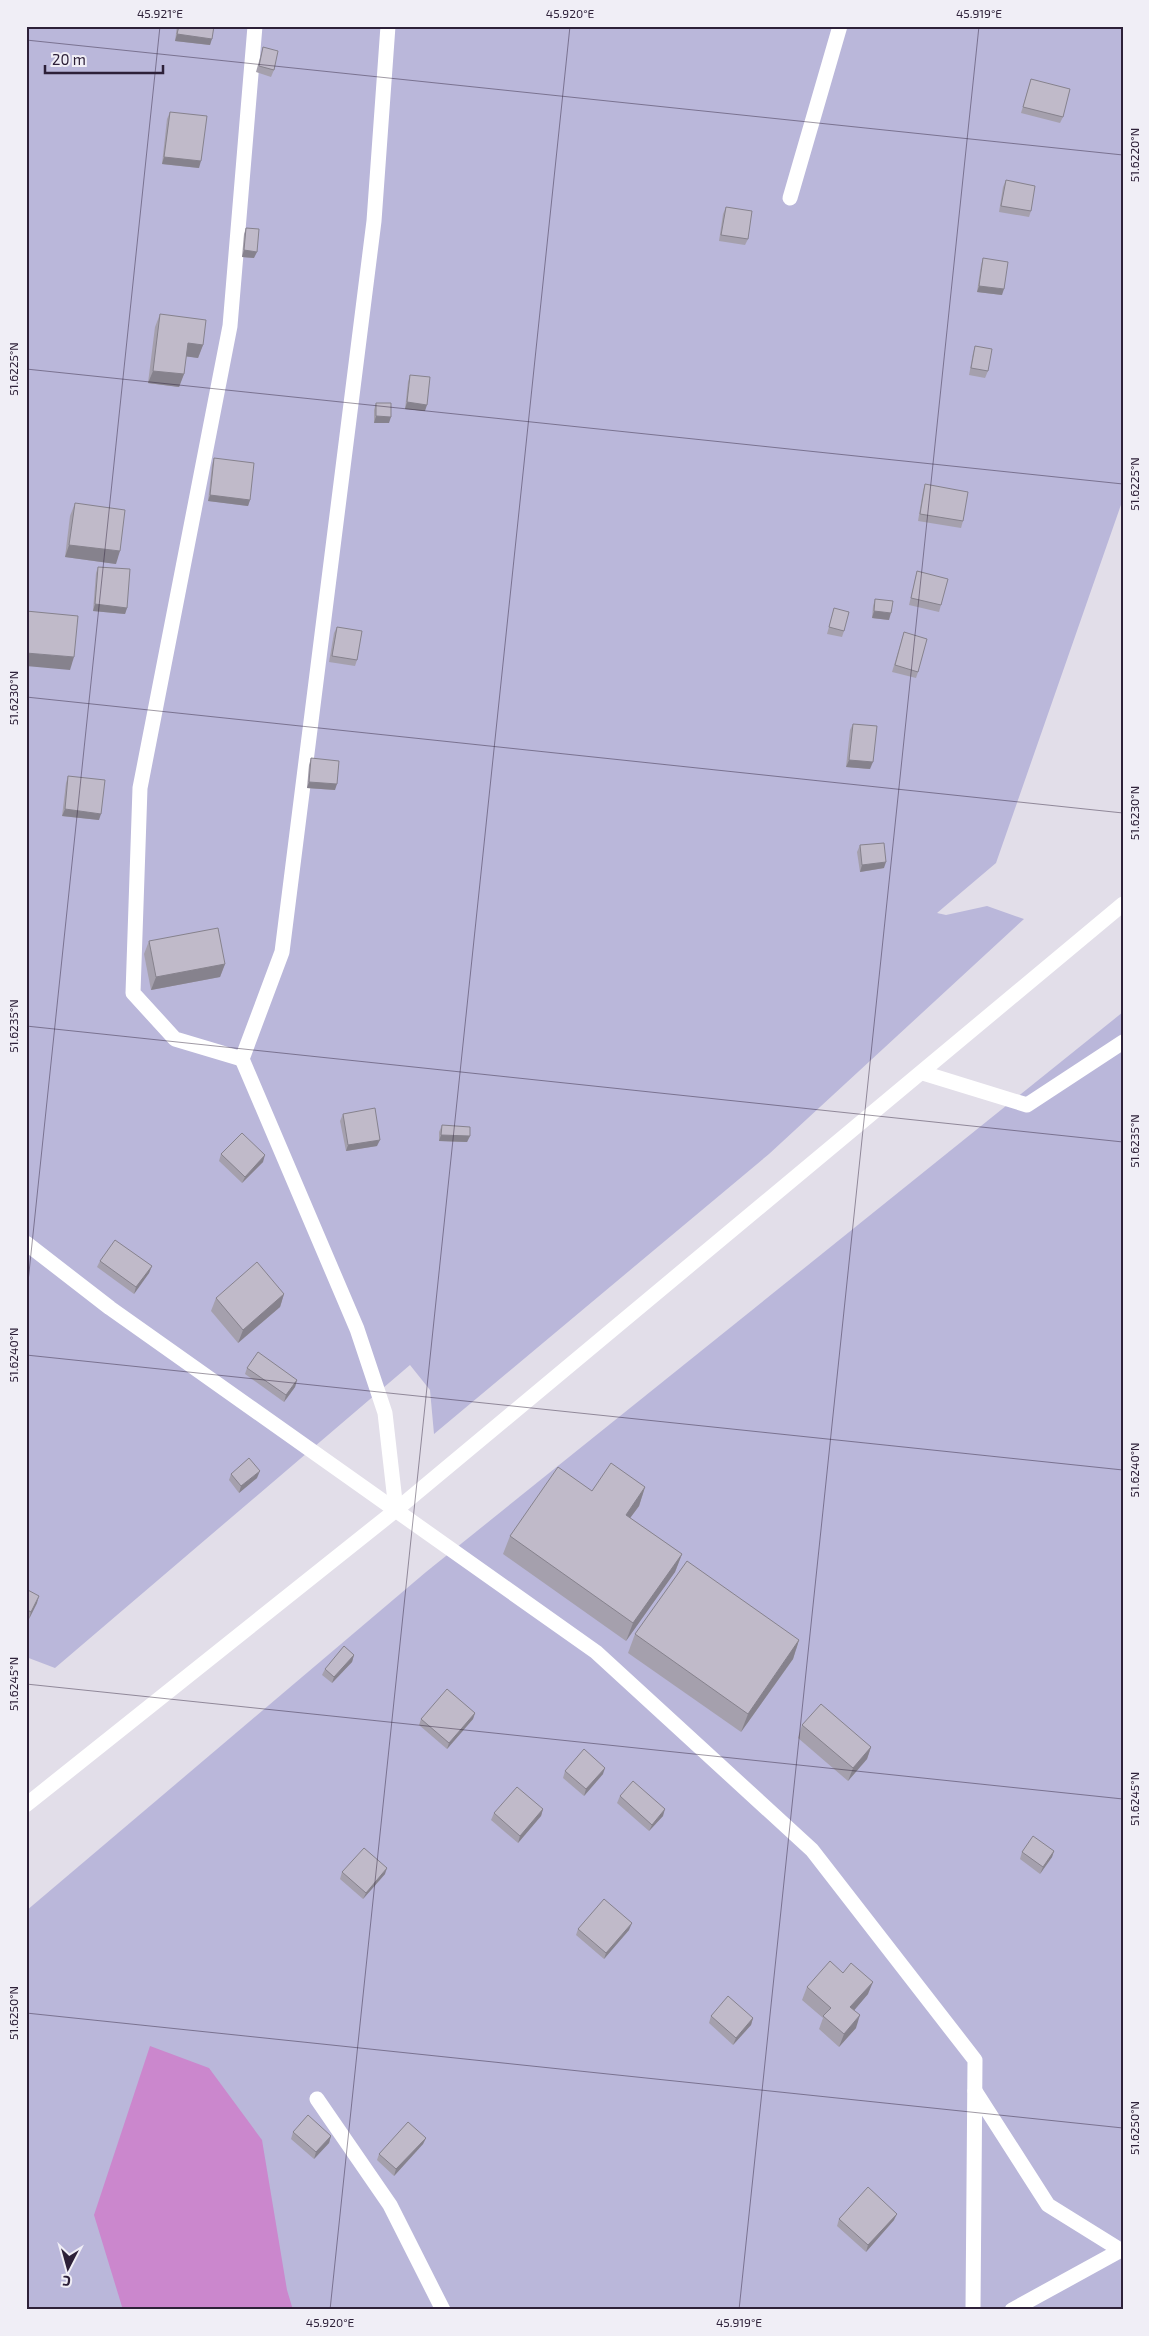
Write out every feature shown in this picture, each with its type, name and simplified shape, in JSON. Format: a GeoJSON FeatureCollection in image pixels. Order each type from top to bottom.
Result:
{"type":"FeatureCollection","features":[{"type":"Feature","properties":{"kind":"street"},"geometry":{"type":"LineString","coordinates":[[242,1059],[175,1039],[133,994],[140,788],[230,326],[255,26]]}},
{"type":"Feature","properties":{"kind":"street"},"geometry":{"type":"LineString","coordinates":[[388,26],[374,221],[282,952],[242,1059],[358,1329],[385,1413],[396,1510]]}},
{"type":"Feature","properties":{"kind":"street"},"geometry":{"type":"LineString","coordinates":[[790,198],[840,26]]}},
{"type":"Feature","properties":{"kind":"street"},"geometry":{"type":"LineString","coordinates":[[26,1805],[396,1510],[923,1073],[1123,904]]}},
{"type":"Feature","properties":{"kind":"street"},"geometry":{"type":"LineString","coordinates":[[923,1073],[1027,1104],[1123,1042]]}},
{"type":"Feature","properties":{"kind":"street"},"geometry":{"type":"LineString","coordinates":[[26,1243],[110,1308],[596,1652],[812,1850],[975,2060],[973,2310]]}},
{"type":"Feature","properties":{"kind":"street"},"geometry":{"type":"LineString","coordinates":[[975,2091],[1048,2205],[1122,2250]]}},
{"type":"Feature","properties":{"kind":"street"},"geometry":{"type":"LineString","coordinates":[[317,2099],[390,2204],[443,2310]]}},
{"type":"Feature","properties":{"kind":"street"},"geometry":{"type":"LineString","coordinates":[[1012,2310],[1122,2250]]}},
{"type":"Feature","properties":{"kind":"shaded area"},"geometry":{"type":"Polygon","coordinates":[[[26,26],[1123,26],[1123,499],[996,863],[937,913],[946,915],[987,906],[1024,919],[769,1154],[434,1434],[430,1390],[410,1365],[55,1668],[26,1657],[26,26]]]}},
{"type":"Feature","properties":{"kind":"shaded area"},"geometry":{"type":"Polygon","coordinates":[[[1123,1012],[1123,2310],[26,2310],[26,1911],[426,1572],[1123,1012]]]}},
{"type":"Feature","properties":{"kind":"shaded area"},"geometry":{"type":"Polygon","coordinates":[[[150,2046],[209,2068],[262,2140],[287,2290],[293,2310],[123,2310],[94,2215],[150,2046]]]}},
{"type":"Feature","properties":{"kind":"building"},"geometry":{"type":"Polygon","coordinates":[[[179,26],[214,26],[212,39],[177,34],[179,26]]]}},
{"type":"Feature","properties":{"kind":"building"},"geometry":{"type":"Polygon","coordinates":[[[263,47],[278,51],[274,70],[259,66],[263,47]]]}},
{"type":"Feature","properties":{"kind":"building"},"geometry":{"type":"Polygon","coordinates":[[[1031,79],[1070,89],[1063,117],[1023,107],[1031,79]]]}},
{"type":"Feature","properties":{"kind":"building"},"geometry":{"type":"Polygon","coordinates":[[[170,112],[207,116],[201,161],[164,157],[170,112]]]}},
{"type":"Feature","properties":{"kind":"building"},"geometry":{"type":"Polygon","coordinates":[[[1006,180],[1035,186],[1031,211],[1001,206],[1006,180]]]}},
{"type":"Feature","properties":{"kind":"building"},"geometry":{"type":"Polygon","coordinates":[[[726,207],[752,211],[748,239],[721,235],[726,207]]]}},
{"type":"Feature","properties":{"kind":"building"},"geometry":{"type":"Polygon","coordinates":[[[246,228],[259,229],[257,252],[244,250],[246,228]]]}},
{"type":"Feature","properties":{"kind":"building"},"geometry":{"type":"Polygon","coordinates":[[[983,258],[1008,262],[1004,289],[979,286],[983,258]]]}},
{"type":"Feature","properties":{"kind":"building"},"geometry":{"type":"Polygon","coordinates":[[[160,314],[206,320],[203,345],[188,343],[184,374],[153,371],[160,314]]]}},
{"type":"Feature","properties":{"kind":"building"},"geometry":{"type":"Polygon","coordinates":[[[975,346],[992,349],[988,371],[971,368],[975,346]]]}},
{"type":"Feature","properties":{"kind":"building"},"geometry":{"type":"Polygon","coordinates":[[[410,375],[430,377],[427,405],[407,402],[410,375]]]}},
{"type":"Feature","properties":{"kind":"building"},"geometry":{"type":"Polygon","coordinates":[[[376,403],[391,403],[391,417],[376,416],[376,403]]]}},
{"type":"Feature","properties":{"kind":"building"},"geometry":{"type":"Polygon","coordinates":[[[214,458],[254,463],[250,500],[210,495],[214,458]]]}},
{"type":"Feature","properties":{"kind":"building"},"geometry":{"type":"Polygon","coordinates":[[[925,484],[968,492],[963,521],[920,514],[925,484]]]}},
{"type":"Feature","properties":{"kind":"building"},"geometry":{"type":"Polygon","coordinates":[[[75,503],[125,510],[120,551],[69,545],[75,503]]]}},
{"type":"Feature","properties":{"kind":"building"},"geometry":{"type":"Polygon","coordinates":[[[98,567],[130,569],[127,608],[95,604],[98,567]]]}},
{"type":"Feature","properties":{"kind":"building"},"geometry":{"type":"Polygon","coordinates":[[[917,571],[948,579],[941,605],[911,598],[917,571]]]}},
{"type":"Feature","properties":{"kind":"building"},"geometry":{"type":"Polygon","coordinates":[[[875,599],[893,601],[891,613],[874,611],[875,599]]]}},
{"type":"Feature","properties":{"kind":"building"},"geometry":{"type":"Polygon","coordinates":[[[834,608],[849,612],[844,631],[829,627],[834,608]]]}},
{"type":"Feature","properties":{"kind":"building"},"geometry":{"type":"Polygon","coordinates":[[[26,611],[78,616],[74,657],[26,653],[26,611]]]}},
{"type":"Feature","properties":{"kind":"building"},"geometry":{"type":"Polygon","coordinates":[[[337,627],[362,631],[357,660],[332,656],[337,627]]]}},
{"type":"Feature","properties":{"kind":"building"},"geometry":{"type":"Polygon","coordinates":[[[904,632],[927,639],[918,672],[895,665],[904,632]]]}},
{"type":"Feature","properties":{"kind":"building"},"geometry":{"type":"Polygon","coordinates":[[[853,724],[877,726],[873,762],[849,760],[853,724]]]}},
{"type":"Feature","properties":{"kind":"building"},"geometry":{"type":"Polygon","coordinates":[[[311,758],[339,761],[337,784],[309,782],[311,758]]]}},
{"type":"Feature","properties":{"kind":"building"},"geometry":{"type":"Polygon","coordinates":[[[68,776],[105,780],[101,814],[65,809],[68,776]]]}},
{"type":"Feature","properties":{"kind":"building"},"geometry":{"type":"Polygon","coordinates":[[[884,843],[886,862],[862,865],[860,845],[884,843]]]}},
{"type":"Feature","properties":{"kind":"building"},"geometry":{"type":"Polygon","coordinates":[[[218,928],[225,964],[156,977],[149,941],[218,928]]]}},
{"type":"Feature","properties":{"kind":"building"},"geometry":{"type":"Polygon","coordinates":[[[375,1108],[380,1140],[348,1145],[343,1114],[375,1108]]]}},
{"type":"Feature","properties":{"kind":"building"},"geometry":{"type":"Polygon","coordinates":[[[442,1125],[470,1127],[470,1136],[441,1135],[442,1125]]]}},
{"type":"Feature","properties":{"kind":"building"},"geometry":{"type":"Polygon","coordinates":[[[242,1133],[265,1155],[245,1177],[221,1154],[242,1133]]]}},
{"type":"Feature","properties":{"kind":"building"},"geometry":{"type":"Polygon","coordinates":[[[115,1240],[152,1266],[136,1287],[100,1261],[115,1240]]]}},
{"type":"Feature","properties":{"kind":"building"},"geometry":{"type":"Polygon","coordinates":[[[257,1262],[284,1294],[243,1330],[216,1298],[257,1262]]]}},
{"type":"Feature","properties":{"kind":"building"},"geometry":{"type":"Polygon","coordinates":[[[258,1352],[297,1380],[286,1395],[247,1368],[258,1352]]]}},
{"type":"Feature","properties":{"kind":"building"},"geometry":{"type":"Polygon","coordinates":[[[249,1458],[260,1471],[241,1486],[231,1474],[249,1458]]]}},
{"type":"Feature","properties":{"kind":"building"},"geometry":{"type":"Polygon","coordinates":[[[611,1463],[645,1487],[626,1515],[682,1554],[633,1623],[510,1536],[558,1467],[592,1491],[611,1463]]]}},
{"type":"Feature","properties":{"kind":"building"},"geometry":{"type":"Polygon","coordinates":[[[687,1561],[799,1640],[748,1714],[635,1634],[687,1561]]]}},
{"type":"Feature","properties":{"kind":"building"},"geometry":{"type":"Polygon","coordinates":[[[26,1589],[39,1596],[31,1612],[26,1609],[26,1589]]]}},
{"type":"Feature","properties":{"kind":"building"},"geometry":{"type":"Polygon","coordinates":[[[344,1646],[354,1655],[334,1677],[325,1669],[344,1646]]]}},
{"type":"Feature","properties":{"kind":"building"},"geometry":{"type":"Polygon","coordinates":[[[447,1689],[475,1713],[449,1743],[421,1719],[447,1689]]]}},
{"type":"Feature","properties":{"kind":"building"},"geometry":{"type":"Polygon","coordinates":[[[821,1704],[871,1747],[853,1768],[802,1725],[821,1704]]]}},
{"type":"Feature","properties":{"kind":"building"},"geometry":{"type":"Polygon","coordinates":[[[584,1749],[605,1768],[586,1789],[565,1771],[584,1749]]]}},
{"type":"Feature","properties":{"kind":"building"},"geometry":{"type":"Polygon","coordinates":[[[633,1781],[665,1809],[652,1825],[620,1796],[633,1781]]]}},
{"type":"Feature","properties":{"kind":"building"},"geometry":{"type":"Polygon","coordinates":[[[517,1787],[543,1809],[520,1836],[494,1813],[517,1787]]]}},
{"type":"Feature","properties":{"kind":"building"},"geometry":{"type":"Polygon","coordinates":[[[1033,1836],[1054,1851],[1043,1867],[1022,1852],[1033,1836]]]}},
{"type":"Feature","properties":{"kind":"building"},"geometry":{"type":"Polygon","coordinates":[[[364,1848],[387,1868],[366,1893],[342,1872],[364,1848]]]}},
{"type":"Feature","properties":{"kind":"building"},"geometry":{"type":"Polygon","coordinates":[[[604,1899],[632,1923],[606,1953],[578,1929],[604,1899]]]}},
{"type":"Feature","properties":{"kind":"building"},"geometry":{"type":"Polygon","coordinates":[[[830,1961],[843,1973],[851,1963],[873,1982],[850,2007],[860,2015],[844,2034],[823,2016],[831,2008],[807,1987],[830,1961]]]}},
{"type":"Feature","properties":{"kind":"building"},"geometry":{"type":"Polygon","coordinates":[[[728,1996],[753,2018],[736,2038],[711,2016],[728,1996]]]}},
{"type":"Feature","properties":{"kind":"building"},"geometry":{"type":"Polygon","coordinates":[[[308,2115],[331,2136],[316,2152],[293,2132],[308,2115]]]}},
{"type":"Feature","properties":{"kind":"building"},"geometry":{"type":"Polygon","coordinates":[[[408,2122],[426,2138],[396,2169],[379,2154],[408,2122]]]}},
{"type":"Feature","properties":{"kind":"building"},"geometry":{"type":"Polygon","coordinates":[[[868,2187],[897,2214],[868,2245],[839,2219],[868,2187]]]}}]}
